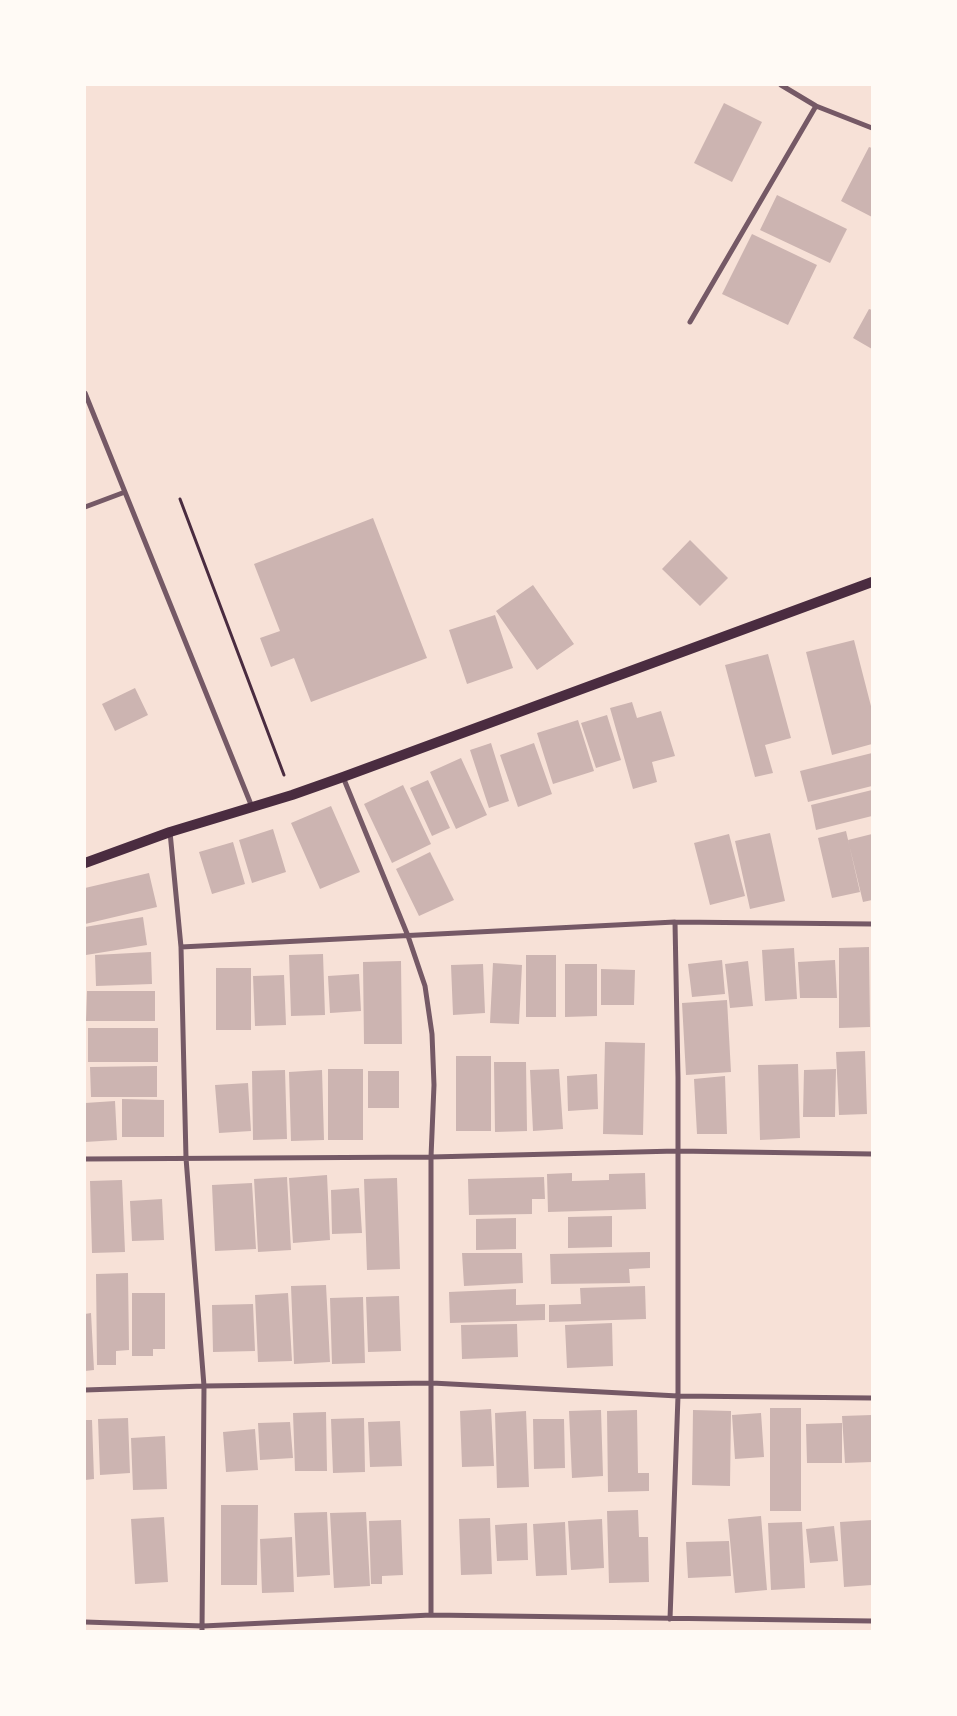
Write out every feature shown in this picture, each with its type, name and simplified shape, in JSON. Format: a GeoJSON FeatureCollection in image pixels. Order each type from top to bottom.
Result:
{"type":"FeatureCollection","features":[{"type":"Feature","properties":{"kind":"main road"},"geometry":{"type":"LineString","coordinates":[[85,863],[170,832],[292,795],[872,582]]}},
{"type":"Feature","properties":{"kind":"street"},"geometry":{"type":"LineString","coordinates":[[781,85],[816,106],[872,128]]}},
{"type":"Feature","properties":{"kind":"street"},"geometry":{"type":"LineString","coordinates":[[690,322],[816,106]]}},
{"type":"Feature","properties":{"kind":"street"},"geometry":{"type":"LineString","coordinates":[[85,393],[252,807]]}},
{"type":"Feature","properties":{"kind":"street"},"geometry":{"type":"LineString","coordinates":[[85,507],[125,492]]}},
{"type":"Feature","properties":{"kind":"street"},"geometry":{"type":"LineString","coordinates":[[342,777],[408,936],[425,986],[432,1034],[434,1085],[431,1157],[431,1615]]}},
{"type":"Feature","properties":{"kind":"street"},"geometry":{"type":"LineString","coordinates":[[170,832],[181,947],[186,1158],[204,1386],[203,1629]]}},
{"type":"Feature","properties":{"kind":"street"},"geometry":{"type":"LineString","coordinates":[[670,1619],[678,1396],[675,922]]}},
{"type":"Feature","properties":{"kind":"street"},"geometry":{"type":"LineString","coordinates":[[181,947],[675,922],[872,924]]}},
{"type":"Feature","properties":{"kind":"street"},"geometry":{"type":"LineString","coordinates":[[85,1159],[431,1157],[677,1151],[872,1154]]}},
{"type":"Feature","properties":{"kind":"street"},"geometry":{"type":"LineString","coordinates":[[85,1390],[204,1386],[432,1383],[678,1396],[872,1398]]}},
{"type":"Feature","properties":{"kind":"street"},"geometry":{"type":"LineString","coordinates":[[85,1622],[203,1629],[431,1615],[872,1621]]}},
{"type":"Feature","properties":{"kind":"path"},"geometry":{"type":"LineString","coordinates":[[180,499],[292,795]]}},
{"type":"Feature","properties":{"kind":"building"},"geometry":{"type":"Polygon","coordinates":[[[724,103],[762,122],[732,182],[694,163],[724,103]]]}},
{"type":"Feature","properties":{"kind":"building"},"geometry":{"type":"Polygon","coordinates":[[[869,147],[872,148],[872,217],[841,201],[869,147]]]}},
{"type":"Feature","properties":{"kind":"building"},"geometry":{"type":"Polygon","coordinates":[[[777,195],[847,229],[830,263],[760,230],[777,195]]]}},
{"type":"Feature","properties":{"kind":"building"},"geometry":{"type":"Polygon","coordinates":[[[752,234],[817,265],[788,325],[722,294],[752,234]]]}},
{"type":"Feature","properties":{"kind":"building"},"geometry":{"type":"Polygon","coordinates":[[[869,309],[872,310],[872,349],[853,338],[869,309]]]}},
{"type":"Feature","properties":{"kind":"building"},"geometry":{"type":"Polygon","coordinates":[[[373,518],[427,658],[311,702],[294,658],[271,667],[260,638],[280,631],[254,564],[373,518]]]}},
{"type":"Feature","properties":{"kind":"building"},"geometry":{"type":"Polygon","coordinates":[[[690,540],[728,578],[700,606],[662,569],[690,540]]]}},
{"type":"Feature","properties":{"kind":"building"},"geometry":{"type":"Polygon","coordinates":[[[533,585],[574,644],[537,670],[496,611],[533,585]]]}},
{"type":"Feature","properties":{"kind":"building"},"geometry":{"type":"Polygon","coordinates":[[[495,615],[513,668],[467,684],[449,630],[495,615]]]}},
{"type":"Feature","properties":{"kind":"building"},"geometry":{"type":"Polygon","coordinates":[[[854,640],[872,710],[872,744],[832,755],[806,652],[854,640]]]}},
{"type":"Feature","properties":{"kind":"building"},"geometry":{"type":"Polygon","coordinates":[[[768,654],[791,738],[765,745],[773,773],[755,777],[725,665],[768,654]]]}},
{"type":"Feature","properties":{"kind":"building"},"geometry":{"type":"Polygon","coordinates":[[[135,688],[148,715],[115,731],[102,704],[135,688]]]}},
{"type":"Feature","properties":{"kind":"building"},"geometry":{"type":"Polygon","coordinates":[[[632,702],[637,718],[661,711],[675,756],[652,762],[657,782],[633,789],[610,708],[632,702]]]}},
{"type":"Feature","properties":{"kind":"building"},"geometry":{"type":"Polygon","coordinates":[[[607,715],[621,760],[596,768],[581,723],[607,715]]]}},
{"type":"Feature","properties":{"kind":"building"},"geometry":{"type":"Polygon","coordinates":[[[578,720],[594,771],[553,784],[537,733],[578,720]]]}},
{"type":"Feature","properties":{"kind":"building"},"geometry":{"type":"Polygon","coordinates":[[[491,743],[509,801],[489,808],[470,750],[491,743]]]}},
{"type":"Feature","properties":{"kind":"building"},"geometry":{"type":"Polygon","coordinates":[[[534,743],[552,794],[518,807],[500,755],[534,743]]]}},
{"type":"Feature","properties":{"kind":"building"},"geometry":{"type":"Polygon","coordinates":[[[872,753],[872,786],[808,802],[800,771],[872,753]]]}},
{"type":"Feature","properties":{"kind":"building"},"geometry":{"type":"Polygon","coordinates":[[[461,758],[487,815],[456,829],[430,772],[461,758]]]}},
{"type":"Feature","properties":{"kind":"building"},"geometry":{"type":"Polygon","coordinates":[[[428,780],[450,828],[432,836],[410,788],[428,780]]]}},
{"type":"Feature","properties":{"kind":"building"},"geometry":{"type":"Polygon","coordinates":[[[403,785],[431,844],[392,863],[364,804],[403,785]]]}},
{"type":"Feature","properties":{"kind":"building"},"geometry":{"type":"Polygon","coordinates":[[[872,790],[872,816],[816,830],[811,805],[872,790]]]}},
{"type":"Feature","properties":{"kind":"building"},"geometry":{"type":"Polygon","coordinates":[[[331,806],[360,872],[320,889],[291,823],[331,806]]]}},
{"type":"Feature","properties":{"kind":"building"},"geometry":{"type":"Polygon","coordinates":[[[273,829],[286,872],[252,883],[239,840],[273,829]]]}},
{"type":"Feature","properties":{"kind":"building"},"geometry":{"type":"Polygon","coordinates":[[[846,831],[860,892],[832,898],[818,838],[846,831]]]}},
{"type":"Feature","properties":{"kind":"building"},"geometry":{"type":"Polygon","coordinates":[[[770,833],[785,901],[750,909],[735,841],[770,833]]]}},
{"type":"Feature","properties":{"kind":"building"},"geometry":{"type":"Polygon","coordinates":[[[729,834],[745,896],[710,905],[694,843],[729,834]]]}},
{"type":"Feature","properties":{"kind":"building"},"geometry":{"type":"Polygon","coordinates":[[[872,834],[872,900],[863,902],[848,840],[872,834]]]}},
{"type":"Feature","properties":{"kind":"building"},"geometry":{"type":"Polygon","coordinates":[[[233,842],[245,884],[212,894],[199,852],[233,842]]]}},
{"type":"Feature","properties":{"kind":"building"},"geometry":{"type":"Polygon","coordinates":[[[430,852],[454,900],[419,916],[396,869],[430,852]]]}},
{"type":"Feature","properties":{"kind":"building"},"geometry":{"type":"Polygon","coordinates":[[[149,873],[157,907],[85,924],[85,888],[149,873]]]}},
{"type":"Feature","properties":{"kind":"building"},"geometry":{"type":"Polygon","coordinates":[[[143,917],[147,945],[86,955],[85,927],[143,917]]]}},
{"type":"Feature","properties":{"kind":"building"},"geometry":{"type":"Polygon","coordinates":[[[869,947],[870,1027],[839,1028],[839,948],[869,947]]]}},
{"type":"Feature","properties":{"kind":"building"},"geometry":{"type":"Polygon","coordinates":[[[794,948],[797,999],[765,1001],[762,950],[794,948]]]}},
{"type":"Feature","properties":{"kind":"building"},"geometry":{"type":"Polygon","coordinates":[[[151,952],[152,984],[96,986],[95,955],[151,952]]]}},
{"type":"Feature","properties":{"kind":"building"},"geometry":{"type":"Polygon","coordinates":[[[323,954],[325,1015],[291,1016],[289,955],[323,954]]]}},
{"type":"Feature","properties":{"kind":"building"},"geometry":{"type":"Polygon","coordinates":[[[526,955],[556,955],[556,1017],[526,1017],[526,955]]]}},
{"type":"Feature","properties":{"kind":"building"},"geometry":{"type":"Polygon","coordinates":[[[722,960],[725,994],[692,997],[688,964],[722,960]]]}},
{"type":"Feature","properties":{"kind":"building"},"geometry":{"type":"Polygon","coordinates":[[[835,960],[837,998],[800,998],[798,962],[835,960]]]}},
{"type":"Feature","properties":{"kind":"building"},"geometry":{"type":"Polygon","coordinates":[[[401,961],[402,1044],[364,1044],[363,962],[401,961]]]}},
{"type":"Feature","properties":{"kind":"building"},"geometry":{"type":"Polygon","coordinates":[[[748,961],[753,1006],[730,1008],[725,964],[748,961]]]}},
{"type":"Feature","properties":{"kind":"building"},"geometry":{"type":"Polygon","coordinates":[[[493,963],[522,965],[519,1024],[490,1023],[493,963]]]}},
{"type":"Feature","properties":{"kind":"building"},"geometry":{"type":"Polygon","coordinates":[[[483,964],[485,1013],[453,1015],[451,965],[483,964]]]}},
{"type":"Feature","properties":{"kind":"building"},"geometry":{"type":"Polygon","coordinates":[[[565,964],[597,964],[597,1016],[565,1017],[565,964]]]}},
{"type":"Feature","properties":{"kind":"building"},"geometry":{"type":"Polygon","coordinates":[[[216,968],[251,968],[251,1030],[216,1030],[216,968]]]}},
{"type":"Feature","properties":{"kind":"building"},"geometry":{"type":"Polygon","coordinates":[[[601,969],[635,970],[634,1005],[601,1005],[601,969]]]}},
{"type":"Feature","properties":{"kind":"building"},"geometry":{"type":"Polygon","coordinates":[[[359,974],[361,1011],[330,1013],[328,976],[359,974]]]}},
{"type":"Feature","properties":{"kind":"building"},"geometry":{"type":"Polygon","coordinates":[[[284,975],[286,1025],[255,1026],[253,976],[284,975]]]}},
{"type":"Feature","properties":{"kind":"building"},"geometry":{"type":"Polygon","coordinates":[[[87,991],[155,991],[155,1021],[86,1021],[87,991]]]}},
{"type":"Feature","properties":{"kind":"building"},"geometry":{"type":"Polygon","coordinates":[[[727,1000],[731,1072],[686,1075],[682,1003],[727,1000]]]}},
{"type":"Feature","properties":{"kind":"building"},"geometry":{"type":"Polygon","coordinates":[[[88,1028],[158,1028],[158,1062],[88,1062],[88,1028]]]}},
{"type":"Feature","properties":{"kind":"building"},"geometry":{"type":"Polygon","coordinates":[[[605,1042],[645,1043],[643,1135],[603,1134],[605,1042]]]}},
{"type":"Feature","properties":{"kind":"building"},"geometry":{"type":"Polygon","coordinates":[[[865,1051],[867,1114],[839,1115],[836,1052],[865,1051]]]}},
{"type":"Feature","properties":{"kind":"building"},"geometry":{"type":"Polygon","coordinates":[[[456,1056],[491,1056],[491,1131],[456,1131],[456,1056]]]}},
{"type":"Feature","properties":{"kind":"building"},"geometry":{"type":"Polygon","coordinates":[[[494,1062],[526,1062],[527,1131],[495,1132],[494,1062]]]}},
{"type":"Feature","properties":{"kind":"building"},"geometry":{"type":"Polygon","coordinates":[[[798,1064],[800,1138],[760,1140],[758,1065],[798,1064]]]}},
{"type":"Feature","properties":{"kind":"building"},"geometry":{"type":"Polygon","coordinates":[[[157,1066],[157,1097],[91,1097],[90,1067],[157,1066]]]}},
{"type":"Feature","properties":{"kind":"building"},"geometry":{"type":"Polygon","coordinates":[[[328,1069],[363,1069],[363,1140],[328,1140],[328,1069]]]}},
{"type":"Feature","properties":{"kind":"building"},"geometry":{"type":"Polygon","coordinates":[[[559,1069],[563,1129],[533,1131],[530,1070],[559,1069]]]}},
{"type":"Feature","properties":{"kind":"building"},"geometry":{"type":"Polygon","coordinates":[[[836,1069],[835,1117],[803,1117],[804,1070],[836,1069]]]}},
{"type":"Feature","properties":{"kind":"building"},"geometry":{"type":"Polygon","coordinates":[[[285,1070],[287,1139],[253,1140],[252,1071],[285,1070]]]}},
{"type":"Feature","properties":{"kind":"building"},"geometry":{"type":"Polygon","coordinates":[[[322,1070],[324,1140],[291,1141],[289,1072],[322,1070]]]}},
{"type":"Feature","properties":{"kind":"building"},"geometry":{"type":"Polygon","coordinates":[[[368,1071],[399,1071],[399,1108],[368,1108],[368,1071]]]}},
{"type":"Feature","properties":{"kind":"building"},"geometry":{"type":"Polygon","coordinates":[[[597,1074],[598,1109],[568,1111],[567,1076],[597,1074]]]}},
{"type":"Feature","properties":{"kind":"building"},"geometry":{"type":"Polygon","coordinates":[[[725,1076],[727,1134],[697,1134],[694,1079],[725,1076]]]}},
{"type":"Feature","properties":{"kind":"building"},"geometry":{"type":"Polygon","coordinates":[[[248,1083],[251,1131],[219,1133],[215,1085],[248,1083]]]}},
{"type":"Feature","properties":{"kind":"building"},"geometry":{"type":"Polygon","coordinates":[[[122,1099],[164,1100],[164,1137],[122,1137],[122,1099]]]}},
{"type":"Feature","properties":{"kind":"building"},"geometry":{"type":"Polygon","coordinates":[[[115,1101],[117,1140],[85,1142],[85,1103],[115,1101]]]}},
{"type":"Feature","properties":{"kind":"building"},"geometry":{"type":"Polygon","coordinates":[[[572,1173],[572,1181],[609,1180],[609,1174],[645,1173],[646,1209],[548,1212],[547,1174],[572,1173]]]}},
{"type":"Feature","properties":{"kind":"building"},"geometry":{"type":"Polygon","coordinates":[[[327,1175],[330,1240],[293,1243],[289,1178],[327,1175]]]}},
{"type":"Feature","properties":{"kind":"building"},"geometry":{"type":"Polygon","coordinates":[[[287,1177],[291,1250],[258,1252],[254,1179],[287,1177]]]}},
{"type":"Feature","properties":{"kind":"building"},"geometry":{"type":"Polygon","coordinates":[[[544,1177],[545,1199],[532,1199],[532,1214],[469,1215],[468,1179],[544,1177]]]}},
{"type":"Feature","properties":{"kind":"building"},"geometry":{"type":"Polygon","coordinates":[[[397,1178],[400,1269],[367,1270],[364,1179],[397,1178]]]}},
{"type":"Feature","properties":{"kind":"building"},"geometry":{"type":"Polygon","coordinates":[[[122,1180],[125,1252],[92,1253],[90,1181],[122,1180]]]}},
{"type":"Feature","properties":{"kind":"building"},"geometry":{"type":"Polygon","coordinates":[[[252,1183],[256,1249],[215,1251],[212,1185],[252,1183]]]}},
{"type":"Feature","properties":{"kind":"building"},"geometry":{"type":"Polygon","coordinates":[[[359,1188],[362,1233],[332,1234],[331,1190],[359,1188]]]}},
{"type":"Feature","properties":{"kind":"building"},"geometry":{"type":"Polygon","coordinates":[[[162,1199],[164,1240],[132,1241],[130,1201],[162,1199]]]}},
{"type":"Feature","properties":{"kind":"building"},"geometry":{"type":"Polygon","coordinates":[[[612,1216],[612,1247],[568,1248],[568,1217],[612,1216]]]}},
{"type":"Feature","properties":{"kind":"building"},"geometry":{"type":"Polygon","coordinates":[[[516,1218],[516,1249],[476,1250],[476,1219],[516,1218]]]}},
{"type":"Feature","properties":{"kind":"building"},"geometry":{"type":"Polygon","coordinates":[[[650,1252],[650,1268],[629,1269],[630,1283],[551,1284],[550,1254],[650,1252]]]}},
{"type":"Feature","properties":{"kind":"building"},"geometry":{"type":"Polygon","coordinates":[[[462,1253],[522,1253],[523,1283],[464,1286],[462,1253]]]}},
{"type":"Feature","properties":{"kind":"building"},"geometry":{"type":"Polygon","coordinates":[[[128,1273],[129,1350],[116,1351],[116,1365],[97,1365],[96,1274],[128,1273]]]}},
{"type":"Feature","properties":{"kind":"building"},"geometry":{"type":"Polygon","coordinates":[[[326,1285],[330,1362],[294,1364],[291,1286],[326,1285]]]}},
{"type":"Feature","properties":{"kind":"building"},"geometry":{"type":"Polygon","coordinates":[[[645,1286],[646,1319],[549,1322],[549,1305],[581,1304],[580,1288],[645,1286]]]}},
{"type":"Feature","properties":{"kind":"building"},"geometry":{"type":"Polygon","coordinates":[[[516,1289],[516,1305],[545,1304],[545,1320],[450,1323],[449,1292],[516,1289]]]}},
{"type":"Feature","properties":{"kind":"building"},"geometry":{"type":"Polygon","coordinates":[[[132,1293],[165,1293],[165,1349],[153,1349],[153,1356],[132,1356],[132,1293]]]}},
{"type":"Feature","properties":{"kind":"building"},"geometry":{"type":"Polygon","coordinates":[[[288,1293],[292,1361],[258,1362],[255,1295],[288,1293]]]}},
{"type":"Feature","properties":{"kind":"building"},"geometry":{"type":"Polygon","coordinates":[[[399,1296],[401,1351],[368,1352],[366,1297],[399,1296]]]}},
{"type":"Feature","properties":{"kind":"building"},"geometry":{"type":"Polygon","coordinates":[[[363,1297],[365,1363],[332,1364],[330,1298],[363,1297]]]}},
{"type":"Feature","properties":{"kind":"building"},"geometry":{"type":"Polygon","coordinates":[[[253,1304],[255,1351],[213,1352],[212,1305],[253,1304]]]}},
{"type":"Feature","properties":{"kind":"building"},"geometry":{"type":"Polygon","coordinates":[[[91,1313],[94,1370],[85,1371],[85,1314],[91,1313]]]}},
{"type":"Feature","properties":{"kind":"building"},"geometry":{"type":"Polygon","coordinates":[[[612,1323],[613,1366],[567,1368],[565,1325],[612,1323]]]}},
{"type":"Feature","properties":{"kind":"building"},"geometry":{"type":"Polygon","coordinates":[[[517,1324],[518,1357],[462,1359],[461,1325],[517,1324]]]}},
{"type":"Feature","properties":{"kind":"building"},"geometry":{"type":"Polygon","coordinates":[[[770,1408],[801,1408],[801,1511],[770,1511],[770,1408]]]}},
{"type":"Feature","properties":{"kind":"building"},"geometry":{"type":"Polygon","coordinates":[[[491,1409],[494,1466],[462,1467],[460,1411],[491,1409]]]}},
{"type":"Feature","properties":{"kind":"building"},"geometry":{"type":"Polygon","coordinates":[[[601,1410],[603,1476],[572,1478],[569,1411],[601,1410]]]}},
{"type":"Feature","properties":{"kind":"building"},"geometry":{"type":"Polygon","coordinates":[[[637,1410],[638,1473],[649,1473],[649,1491],[608,1492],[607,1411],[637,1410]]]}},
{"type":"Feature","properties":{"kind":"building"},"geometry":{"type":"Polygon","coordinates":[[[693,1410],[731,1411],[730,1486],[692,1485],[693,1410]]]}},
{"type":"Feature","properties":{"kind":"building"},"geometry":{"type":"Polygon","coordinates":[[[526,1411],[529,1487],[497,1488],[495,1413],[526,1411]]]}},
{"type":"Feature","properties":{"kind":"building"},"geometry":{"type":"Polygon","coordinates":[[[326,1412],[327,1471],[295,1471],[293,1413],[326,1412]]]}},
{"type":"Feature","properties":{"kind":"building"},"geometry":{"type":"Polygon","coordinates":[[[761,1413],[764,1457],[735,1459],[732,1415],[761,1413]]]}},
{"type":"Feature","properties":{"kind":"building"},"geometry":{"type":"Polygon","coordinates":[[[872,1415],[872,1462],[845,1463],[842,1416],[872,1415]]]}},
{"type":"Feature","properties":{"kind":"building"},"geometry":{"type":"Polygon","coordinates":[[[128,1418],[130,1473],[100,1475],[98,1419],[128,1418]]]}},
{"type":"Feature","properties":{"kind":"building"},"geometry":{"type":"Polygon","coordinates":[[[364,1418],[365,1472],[333,1473],[331,1419],[364,1418]]]}},
{"type":"Feature","properties":{"kind":"building"},"geometry":{"type":"Polygon","coordinates":[[[533,1419],[564,1419],[565,1468],[534,1469],[533,1419]]]}},
{"type":"Feature","properties":{"kind":"building"},"geometry":{"type":"Polygon","coordinates":[[[85,1420],[92,1420],[94,1479],[85,1480],[85,1420]]]}},
{"type":"Feature","properties":{"kind":"building"},"geometry":{"type":"Polygon","coordinates":[[[400,1421],[402,1466],[370,1467],[368,1422],[400,1421]]]}},
{"type":"Feature","properties":{"kind":"building"},"geometry":{"type":"Polygon","coordinates":[[[290,1422],[293,1458],[260,1460],[258,1423],[290,1422]]]}},
{"type":"Feature","properties":{"kind":"building"},"geometry":{"type":"Polygon","coordinates":[[[842,1423],[842,1463],[807,1463],[806,1424],[842,1423]]]}},
{"type":"Feature","properties":{"kind":"building"},"geometry":{"type":"Polygon","coordinates":[[[255,1429],[258,1470],[226,1472],[223,1432],[255,1429]]]}},
{"type":"Feature","properties":{"kind":"building"},"geometry":{"type":"Polygon","coordinates":[[[165,1436],[167,1489],[133,1490],[131,1438],[165,1436]]]}},
{"type":"Feature","properties":{"kind":"building"},"geometry":{"type":"Polygon","coordinates":[[[221,1505],[258,1505],[257,1585],[221,1585],[221,1505]]]}},
{"type":"Feature","properties":{"kind":"building"},"geometry":{"type":"Polygon","coordinates":[[[638,1510],[639,1537],[648,1537],[649,1582],[609,1583],[607,1511],[638,1510]]]}},
{"type":"Feature","properties":{"kind":"building"},"geometry":{"type":"Polygon","coordinates":[[[327,1512],[330,1575],[297,1577],[294,1513],[327,1512]]]}},
{"type":"Feature","properties":{"kind":"building"},"geometry":{"type":"Polygon","coordinates":[[[366,1512],[370,1586],[334,1588],[330,1513],[366,1512]]]}},
{"type":"Feature","properties":{"kind":"building"},"geometry":{"type":"Polygon","coordinates":[[[761,1516],[767,1590],[735,1593],[728,1519],[761,1516]]]}},
{"type":"Feature","properties":{"kind":"building"},"geometry":{"type":"Polygon","coordinates":[[[164,1517],[168,1582],[135,1584],[131,1519],[164,1517]]]}},
{"type":"Feature","properties":{"kind":"building"},"geometry":{"type":"Polygon","coordinates":[[[490,1518],[492,1574],[461,1575],[459,1519],[490,1518]]]}},
{"type":"Feature","properties":{"kind":"building"},"geometry":{"type":"Polygon","coordinates":[[[602,1519],[604,1568],[571,1570],[568,1521],[602,1519]]]}},
{"type":"Feature","properties":{"kind":"building"},"geometry":{"type":"Polygon","coordinates":[[[401,1520],[403,1575],[382,1576],[382,1584],[371,1584],[369,1521],[401,1520]]]}},
{"type":"Feature","properties":{"kind":"building"},"geometry":{"type":"Polygon","coordinates":[[[872,1520],[872,1585],[844,1587],[840,1522],[872,1520]]]}},
{"type":"Feature","properties":{"kind":"building"},"geometry":{"type":"Polygon","coordinates":[[[565,1522],[567,1575],[536,1576],[533,1524],[565,1522]]]}},
{"type":"Feature","properties":{"kind":"building"},"geometry":{"type":"Polygon","coordinates":[[[802,1522],[805,1588],[771,1590],[768,1523],[802,1522]]]}},
{"type":"Feature","properties":{"kind":"building"},"geometry":{"type":"Polygon","coordinates":[[[527,1523],[528,1560],[497,1561],[495,1525],[527,1523]]]}},
{"type":"Feature","properties":{"kind":"building"},"geometry":{"type":"Polygon","coordinates":[[[834,1526],[838,1561],[810,1563],[806,1529],[834,1526]]]}},
{"type":"Feature","properties":{"kind":"building"},"geometry":{"type":"Polygon","coordinates":[[[292,1537],[294,1592],[262,1593],[260,1539],[292,1537]]]}},
{"type":"Feature","properties":{"kind":"building"},"geometry":{"type":"Polygon","coordinates":[[[729,1541],[731,1576],[688,1578],[686,1542],[729,1541]]]}}]}
